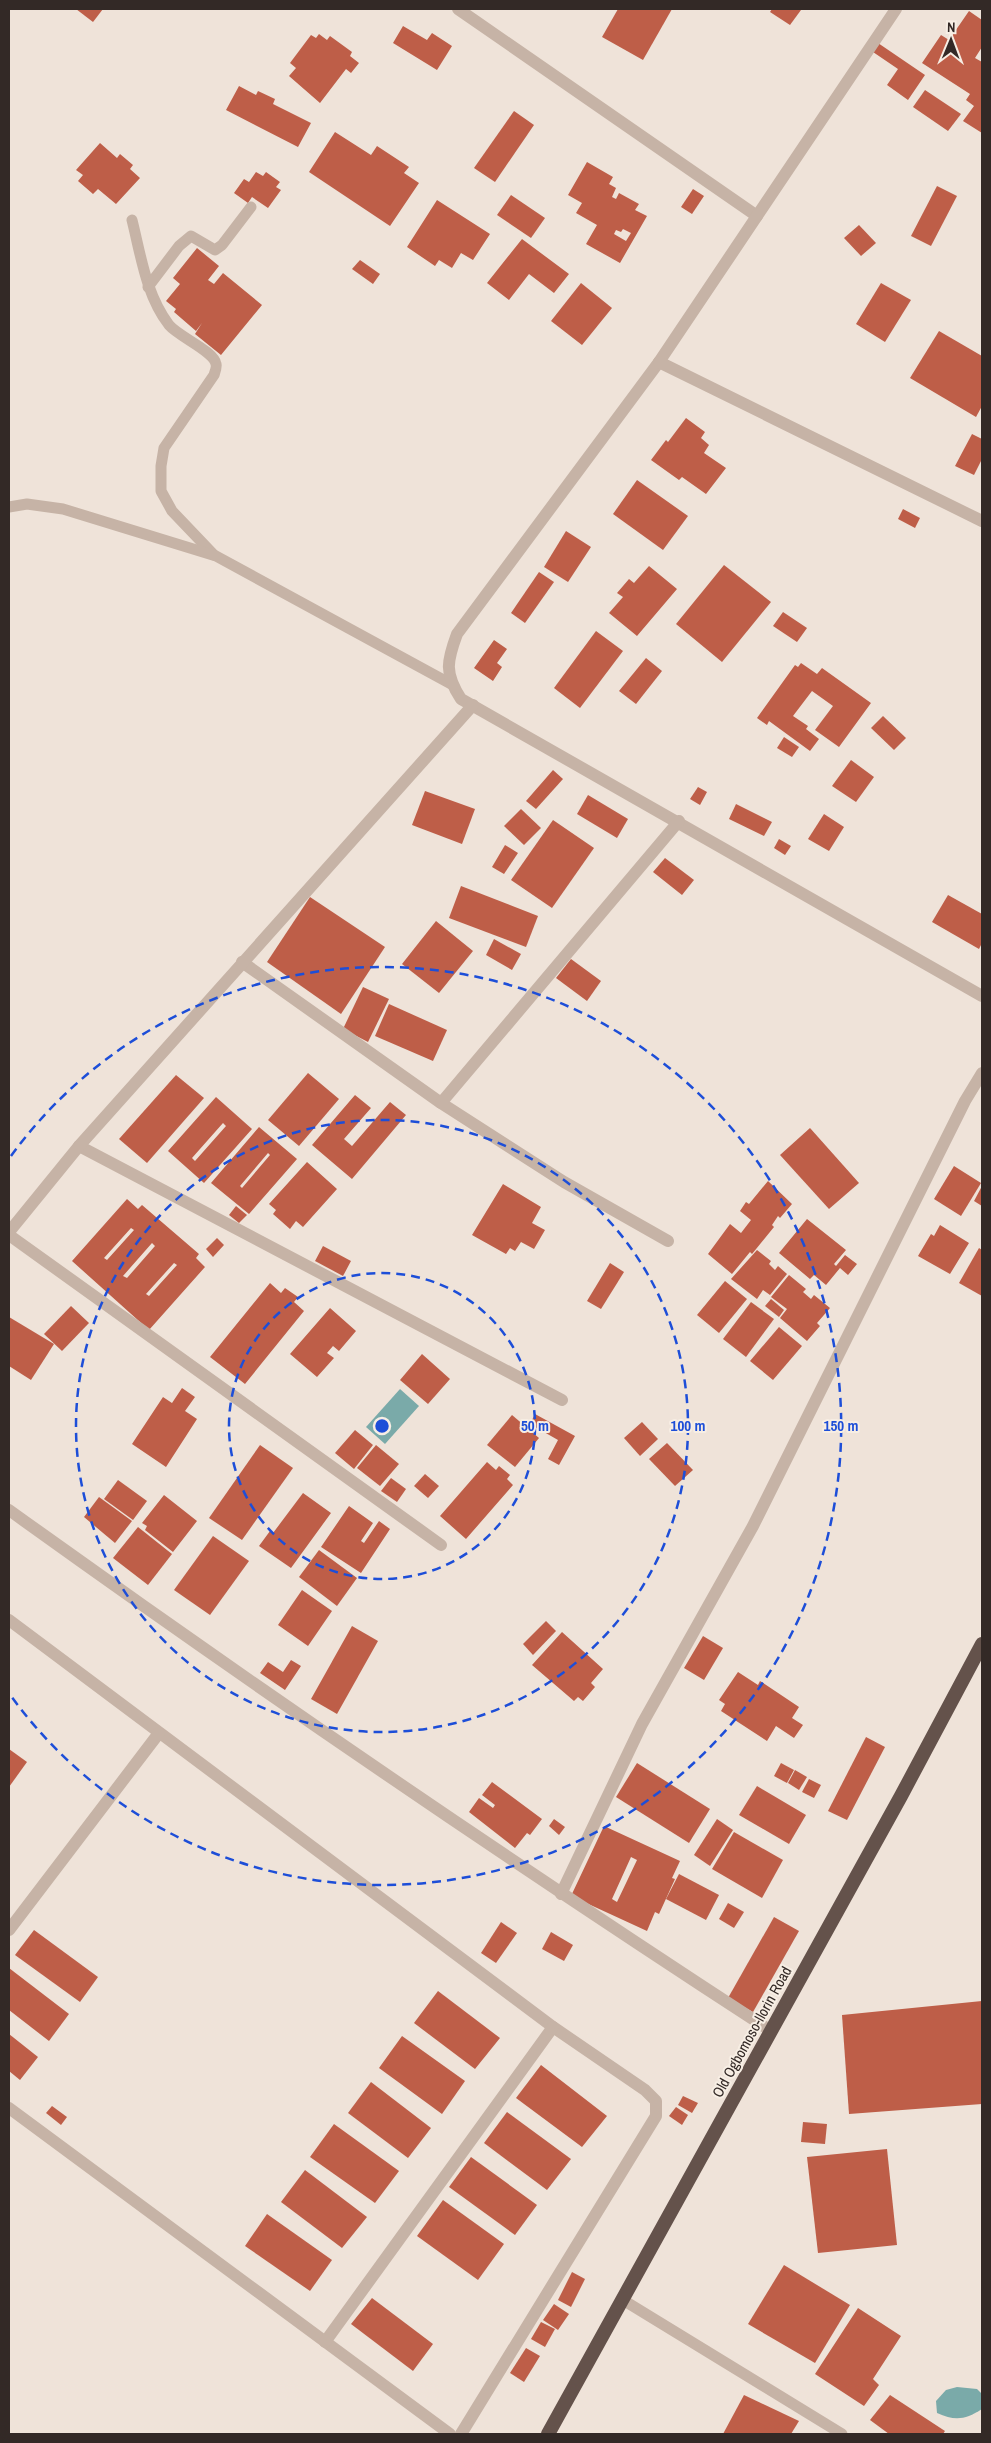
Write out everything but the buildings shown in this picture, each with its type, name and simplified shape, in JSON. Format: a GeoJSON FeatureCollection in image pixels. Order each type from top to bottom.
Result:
{"type":"FeatureCollection","features":[{"type":"Feature","properties":{"kind":"highway","name":"Old Ogbomoso-Ilorin Road"},"geometry":{"type":"LineString","coordinates":[[548,2434],[772,2031],[982,1644]]}},
{"type":"Feature","properties":{"kind":"street"},"geometry":{"type":"LineString","coordinates":[[458,9],[757,216]]}},
{"type":"Feature","properties":{"kind":"street"},"geometry":{"type":"LineString","coordinates":[[896,9],[659,362],[457,634],[447,667],[451,684],[460,699],[679,821],[982,996]]}},
{"type":"Feature","properties":{"kind":"street"},"geometry":{"type":"LineString","coordinates":[[659,362],[982,520]]}},
{"type":"Feature","properties":{"kind":"street"},"geometry":{"type":"LineString","coordinates":[[441,1545],[9,1233],[79,1146],[473,705]]}},
{"type":"Feature","properties":{"kind":"street"},"geometry":{"type":"LineString","coordinates":[[441,1102],[679,821]]}},
{"type":"Feature","properties":{"kind":"street"},"geometry":{"type":"LineString","coordinates":[[242,962],[441,1102],[564,1182],[668,1241]]}},
{"type":"Feature","properties":{"kind":"street"},"geometry":{"type":"LineString","coordinates":[[560,1894],[642,1724],[753,1526],[965,1101],[982,1073]]}},
{"type":"Feature","properties":{"kind":"street"},"geometry":{"type":"LineString","coordinates":[[79,1146],[562,1400]]}},
{"type":"Feature","properties":{"kind":"street"},"geometry":{"type":"LineString","coordinates":[[9,1510],[216,1659],[560,1894],[772,2031]]}},
{"type":"Feature","properties":{"kind":"street"},"geometry":{"type":"LineString","coordinates":[[9,1620],[553,2027],[645,2090],[656,2101],[656,2116],[461,2434]]}},
{"type":"Feature","properties":{"kind":"street"},"geometry":{"type":"LineString","coordinates":[[9,1930],[159,1732]]}},
{"type":"Feature","properties":{"kind":"street"},"geometry":{"type":"LineString","coordinates":[[325,2342],[553,2027]]}},
{"type":"Feature","properties":{"kind":"street"},"geometry":{"type":"LineString","coordinates":[[9,2108],[450,2434]]}},
{"type":"Feature","properties":{"kind":"lane"},"geometry":{"type":"LineString","coordinates":[[148,287],[179,246],[191,236],[215,250],[222,245],[251,207]]}},
{"type":"Feature","properties":{"kind":"lane"},"geometry":{"type":"LineString","coordinates":[[132,220],[148,287],[169,324],[181,336],[212,356],[216,364],[214,375],[164,448],[161,483],[161,491],[172,511],[216,556]]}},
{"type":"Feature","properties":{"kind":"lane"},"geometry":{"type":"LineString","coordinates":[[9,507],[28,504],[63,509],[216,556],[451,684]]}},
{"type":"Feature","properties":{"kind":"lane"},"geometry":{"type":"LineString","coordinates":[[623,2300],[842,2434]]}},
{"type":"Feature","properties":{"kind":"water"},"geometry":{"type":"Polygon","coordinates":[[[400,1389],[419,1406],[385,1444],[366,1427],[400,1389]]]}},
{"type":"Feature","properties":{"kind":"water"},"geometry":{"type":"Polygon","coordinates":[[[957,2387],[977,2389],[982,2394],[982,2409],[960,2418],[937,2413],[936,2401],[946,2390],[957,2387]]]}}]}
